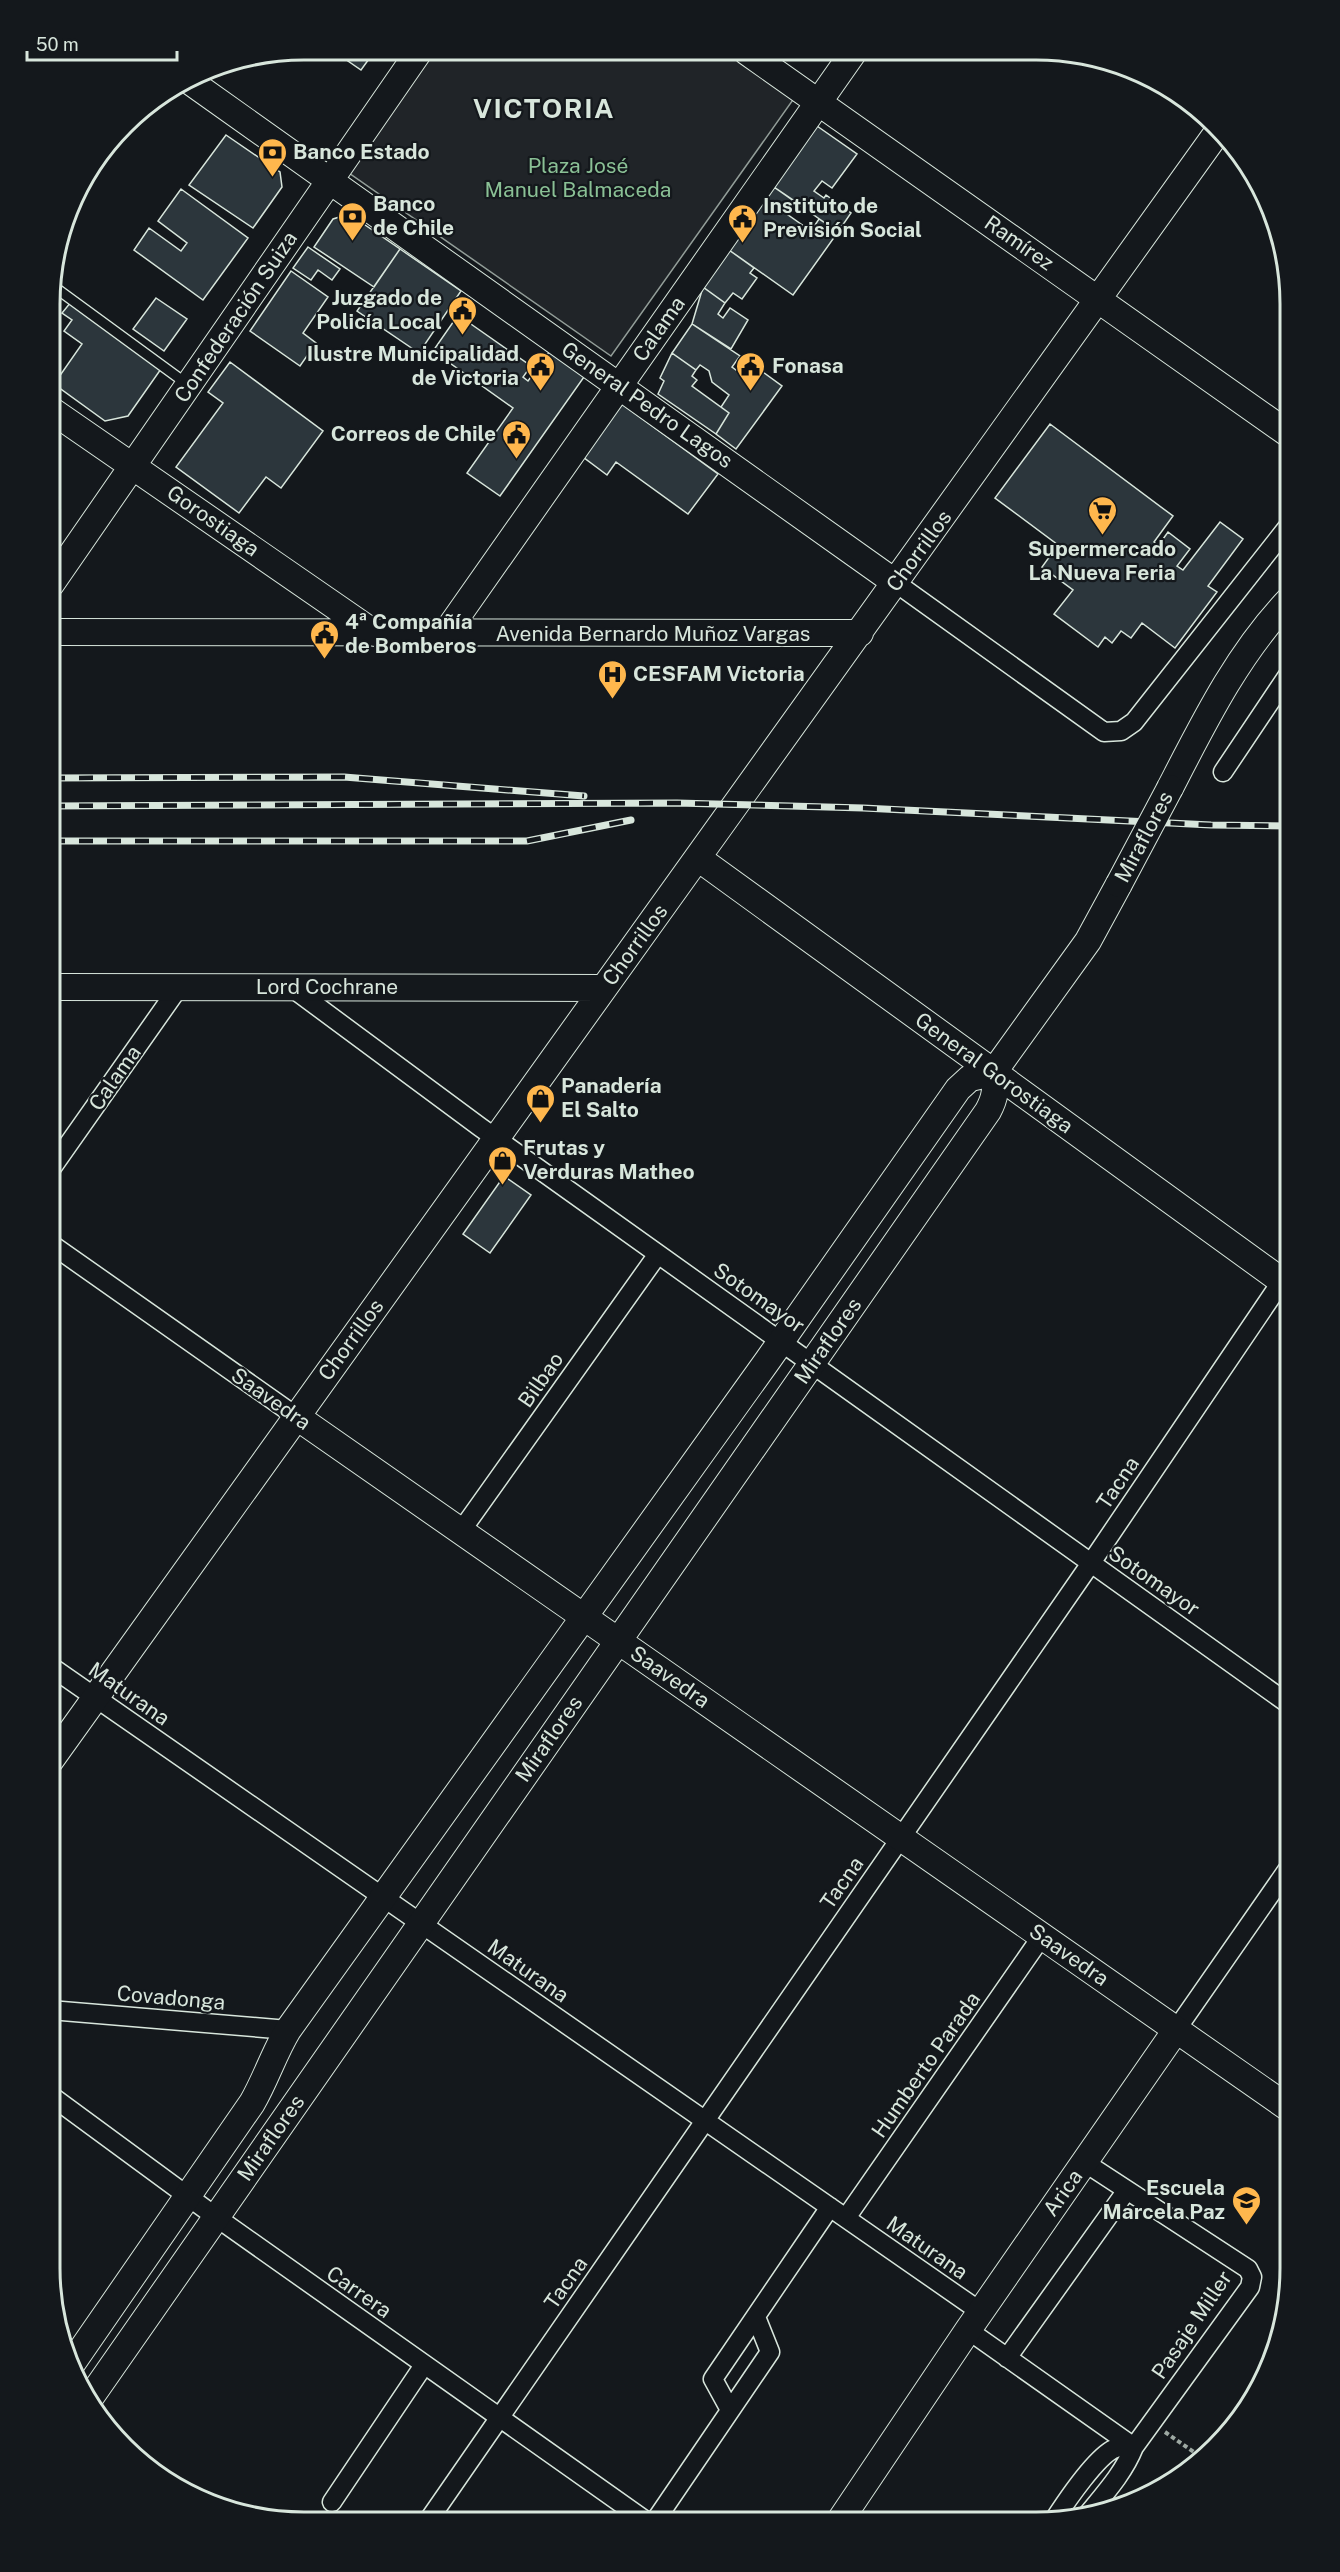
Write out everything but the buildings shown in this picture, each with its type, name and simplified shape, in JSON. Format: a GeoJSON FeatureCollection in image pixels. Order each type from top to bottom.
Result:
{"type":"FeatureCollection","features":[{"type":"Feature","properties":{"kind":"street","name":"Confederación Suiza"},"geometry":{"type":"LineString","coordinates":[[60,571],[413,60]]}},
{"type":"Feature","properties":{"kind":"street","name":"Ramírez"},"geometry":{"type":"LineString","coordinates":[[758,60],[1280,428]]}},
{"type":"Feature","properties":{"kind":"street","name":"Calama"},"geometry":{"type":"LineString","coordinates":[[445,634],[848,60]]}},
{"type":"Feature","properties":{"kind":"street","name":"General Pedro Lagos"},"geometry":{"type":"LineString","coordinates":[[196,85],[1104,732],[1121,730],[1134,722],[1280,537]]}},
{"type":"Feature","properties":{"kind":"street","name":"Chorrillos"},"geometry":{"type":"LineString","coordinates":[[60,1747],[1214,137]]}},
{"type":"Feature","properties":{"kind":"street","name":"Gorostiaga"},"geometry":{"type":"LineString","coordinates":[[60,416],[374,633]]}},
{"type":"Feature","properties":{"kind":"street","name":"Miraflores"},"geometry":{"type":"LineString","coordinates":[[77,2357],[252,2103],[288,2030],[781,1342],[958,1089],[970,1078],[993,1073],[1088,941],[1234,672],[1280,611]]}},
{"type":"Feature","properties":{"kind":"street","name":"Avenida Bernardo Muñoz Vargas"},"geometry":{"type":"LineString","coordinates":[[60,632],[860,633]]}},
{"type":"Feature","properties":{"kind":"street"},"geometry":{"type":"LineString","coordinates":[[1223,772],[1280,687]]}},
{"type":"Feature","properties":{"kind":"street","name":"General Gorostiaga"},"geometry":{"type":"LineString","coordinates":[[698,858],[993,1073],[1280,1274]]}},
{"type":"Feature","properties":{"kind":"street","name":"Lord Cochrane"},"geometry":{"type":"LineString","coordinates":[[60,987],[604,988]]}},
{"type":"Feature","properties":{"kind":"street","name":"Calama"},"geometry":{"type":"LineString","coordinates":[[60,1156],[179,987]]}},
{"type":"Feature","properties":{"kind":"street","name":"Sotomayor"},"geometry":{"type":"LineString","coordinates":[[291,987],[496,1138],[1280,1698]]}},
{"type":"Feature","properties":{"kind":"street","name":"Miraflores"},"geometry":{"type":"LineString","coordinates":[[94,2392],[419,1923],[813,1364],[988,1111],[995,1096],[996,1085],[993,1073]]}},
{"type":"Feature","properties":{"kind":"street","name":"Saavedra"},"geometry":{"type":"LineString","coordinates":[[60,1250],[1280,2102]]}},
{"type":"Feature","properties":{"kind":"street","name":"Bilbao"},"geometry":{"type":"LineString","coordinates":[[461,1531],[658,1254]]}},
{"type":"Feature","properties":{"kind":"street","name":"Tacna"},"geometry":{"type":"LineString","coordinates":[[434,2512],[1280,1289]]}},
{"type":"Feature","properties":{"kind":"street","name":"Maturana"},"geometry":{"type":"LineString","coordinates":[[60,1673],[846,2218],[974,2321],[1007,2358],[1134,2447]]}},
{"type":"Feature","properties":{"kind":"street","name":"Arica"},"geometry":{"type":"LineString","coordinates":[[846,2512],[974,2321],[1280,1880]]}},
{"type":"Feature","properties":{"kind":"street","name":"Humberto Parada"},"geometry":{"type":"LineString","coordinates":[[846,2218],[1042,1936]]}},
{"type":"Feature","properties":{"kind":"street","name":"Covadonga"},"geometry":{"type":"LineString","coordinates":[[60,2011],[288,2030]]}},
{"type":"Feature","properties":{"kind":"street","name":"Carrera"},"geometry":{"type":"LineString","coordinates":[[60,2102],[188,2197],[633,2512]]}},
{"type":"Feature","properties":{"kind":"street","name":"Pasaje Miller"},"geometry":{"type":"LineString","coordinates":[[1084,2162],[1248,2269],[1252,2277],[1250,2287],[1134,2447],[1128,2463],[1095,2505]]}},
{"type":"Feature","properties":{"kind":"street"},"geometry":{"type":"LineString","coordinates":[[1007,2358],[1127,2190]]}},
{"type":"Feature","properties":{"kind":"street"},"geometry":{"type":"LineString","coordinates":[[730,2410],[713,2379],[830,2207]]}},
{"type":"Feature","properties":{"kind":"street"},"geometry":{"type":"LineString","coordinates":[[661,2512],[770,2352],[756,2317]]}},
{"type":"Feature","properties":{"kind":"street"},"geometry":{"type":"LineString","coordinates":[[332,2502],[424,2365]]}},
{"type":"Feature","properties":{"kind":"street"},"geometry":{"type":"LineString","coordinates":[[1062,2510],[1107,2453],[1117,2447],[1134,2447]]}},
{"type":"Feature","properties":{"kind":"lane"},"geometry":{"type":"LineString","coordinates":[[61,291],[189,386]]}},
{"type":"Feature","properties":{"kind":"path"},"geometry":{"type":"LineString","coordinates":[[1152,2423],[1195,2452]]}},
{"type":"Feature","properties":{"kind":"green space","name":"Plaza José Manuel Balmaceda"},"geometry":{"type":"Polygon","coordinates":[[[425,60],[742,60],[795,97],[611,356],[349,173],[425,60]]]}},
{"type":"Feature","properties":{"kind":"railway"},"geometry":{"type":"LineString","coordinates":[[60,778],[344,777],[584,796]]}},
{"type":"Feature","properties":{"kind":"railway"},"geometry":{"type":"LineString","coordinates":[[60,806],[677,803],[863,808],[1211,825],[1280,826]]}},
{"type":"Feature","properties":{"kind":"railway"},"geometry":{"type":"LineString","coordinates":[[60,841],[527,841],[631,820]]}},
{"type":"Feature","properties":{"kind":"place","name":"Banco Estado"},"geometry":{"type":"Point","coordinates":[272,178]}},
{"type":"Feature","properties":{"kind":"place","name":"Banco de Chile"},"geometry":{"type":"Point","coordinates":[352,242]}},
{"type":"Feature","properties":{"kind":"place","name":"Instituto de Previsión Social"},"geometry":{"type":"Point","coordinates":[742,244]}},
{"type":"Feature","properties":{"kind":"place","name":"Juzgado de Policía Local"},"geometry":{"type":"Point","coordinates":[463,336]}},
{"type":"Feature","properties":{"kind":"place","name":"Ilustre Municipalidad de Victoria"},"geometry":{"type":"Point","coordinates":[540,392]}},
{"type":"Feature","properties":{"kind":"place","name":"Fonasa"},"geometry":{"type":"Point","coordinates":[751,392]}},
{"type":"Feature","properties":{"kind":"place","name":"Correos de Chile"},"geometry":{"type":"Point","coordinates":[517,460]}},
{"type":"Feature","properties":{"kind":"place","name":"Supermercado La Nueva Feria"},"geometry":{"type":"Point","coordinates":[1102,536]}},
{"type":"Feature","properties":{"kind":"place","name":"4ª Compañía de Bomberos"},"geometry":{"type":"Point","coordinates":[324,660]}},
{"type":"Feature","properties":{"kind":"place","name":"CESFAM Victoria"},"geometry":{"type":"Point","coordinates":[612,700]}},
{"type":"Feature","properties":{"kind":"place","name":"Panadería El Salto"},"geometry":{"type":"Point","coordinates":[540,1124]}},
{"type":"Feature","properties":{"kind":"place","name":"Frutas y Verduras Matheo"},"geometry":{"type":"Point","coordinates":[502,1186]}},
{"type":"Feature","properties":{"kind":"place","name":"Escuela Marcela Paz"},"geometry":{"type":"Point","coordinates":[1246,2226]}},
{"type":"Feature","properties":{"kind":"district","name":"VICTORIA"},"geometry":{"type":"Point","coordinates":[544,109]}}]}
